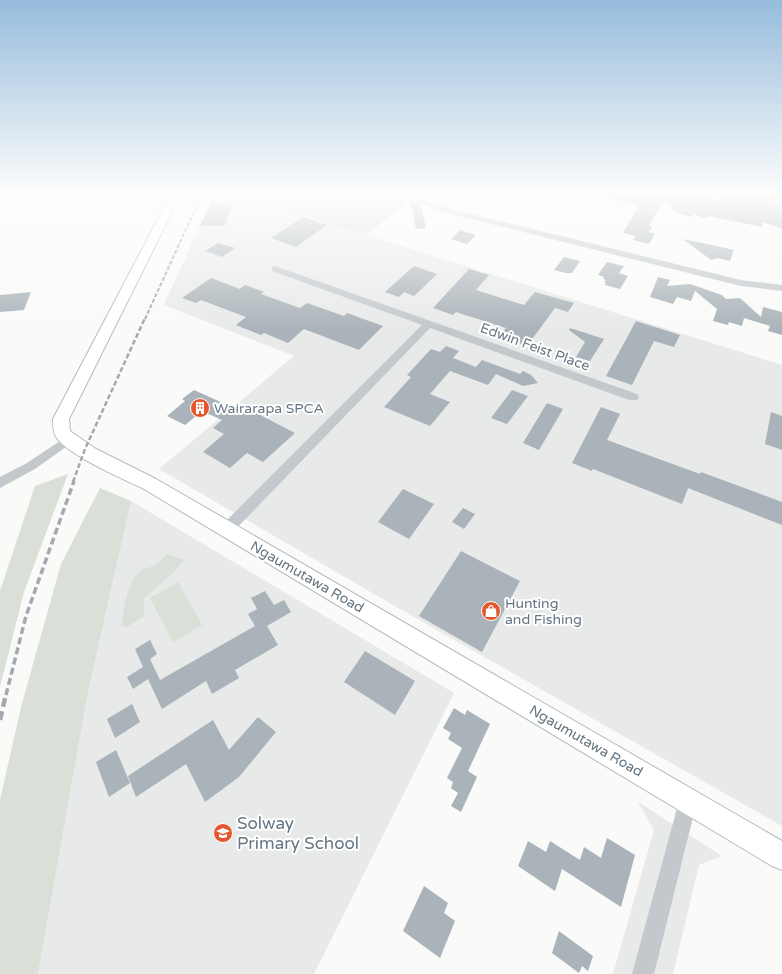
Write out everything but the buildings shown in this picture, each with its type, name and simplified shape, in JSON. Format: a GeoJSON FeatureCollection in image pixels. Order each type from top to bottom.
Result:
{"type":"FeatureCollection","features":[{"type":"Feature","properties":{"kind":"main road"},"geometry":{"type":"LineString","coordinates":[[69,439],[63,434],[61,419],[153,239]]}},
{"type":"Feature","properties":{"kind":"main road","name":"Ngaumutawa Road"},"geometry":{"type":"LineString","coordinates":[[69,439],[782,856]]}},
{"type":"Feature","properties":{"kind":"street"},"geometry":{"type":"LineString","coordinates":[[564,239],[741,283],[782,288]]}},
{"type":"Feature","properties":{"kind":"street","name":"Edwin Feist Place"},"geometry":{"type":"LineString","coordinates":[[275,269],[633,397]]}},
{"type":"Feature","properties":{"kind":"street"},"geometry":{"type":"LineString","coordinates":[[226,530],[428,324]]}},
{"type":"Feature","properties":{"kind":"street"},"geometry":{"type":"LineString","coordinates":[[3,478],[69,439]]}},
{"type":"Feature","properties":{"kind":"street"},"geometry":{"type":"LineString","coordinates":[[643,974],[688,801]]}},
{"type":"Feature","properties":{"kind":"shaded area"},"geometry":{"type":"Polygon","coordinates":[[[194,239],[380,239],[782,365],[782,826],[412,616],[159,469],[294,356],[164,305],[194,239]]]}},
{"type":"Feature","properties":{"kind":"shaded area"},"geometry":{"type":"Polygon","coordinates":[[[68,474],[24,592],[0,687],[0,591],[35,486],[68,474]]]}},
{"type":"Feature","properties":{"kind":"shaded area"},"geometry":{"type":"Polygon","coordinates":[[[100,488],[131,501],[88,692],[38,974],[0,974],[0,800],[21,707],[61,564],[100,488]]]}},
{"type":"Feature","properties":{"kind":"shaded area","name":"Solway Primary School"},"geometry":{"type":"Polygon","coordinates":[[[131,501],[454,693],[314,974],[38,974],[88,692],[131,501]]]}},
{"type":"Feature","properties":{"kind":"shaded area"},"geometry":{"type":"Polygon","coordinates":[[[167,554],[184,560],[176,570],[144,598],[144,616],[127,627],[121,626],[129,589],[136,575],[141,570],[157,564],[167,554]]]}},
{"type":"Feature","properties":{"kind":"shaded area"},"geometry":{"type":"Polygon","coordinates":[[[178,582],[202,625],[173,642],[150,598],[178,582]]]}},
{"type":"Feature","properties":{"kind":"shaded area"},"geometry":{"type":"Polygon","coordinates":[[[638,802],[722,856],[699,865],[673,974],[613,974],[654,830],[638,802]]]}},
{"type":"Feature","properties":{"kind":"railway"},"geometry":{"type":"LineString","coordinates":[[145,319],[181,239]]}},
{"type":"Feature","properties":{"kind":"railway"},"geometry":{"type":"LineString","coordinates":[[73,482],[85,449],[145,318]]}},
{"type":"Feature","properties":{"kind":"railway"},"geometry":{"type":"LineString","coordinates":[[6,695],[26,616],[74,481]]}},
{"type":"Feature","properties":{"kind":"railway"},"geometry":{"type":"LineString","coordinates":[[0,720],[6,694]]}},
{"type":"Feature","properties":{"kind":"place","name":"Wairarapa SPCA"},"geometry":{"type":"Point","coordinates":[200,408]}},
{"type":"Feature","properties":{"kind":"place","name":"Hunting and Fishing"},"geometry":{"type":"Point","coordinates":[491,611]}},
{"type":"Feature","properties":{"kind":"place","name":"Solway Primary School"},"geometry":{"type":"Point","coordinates":[223,833]}}]}
